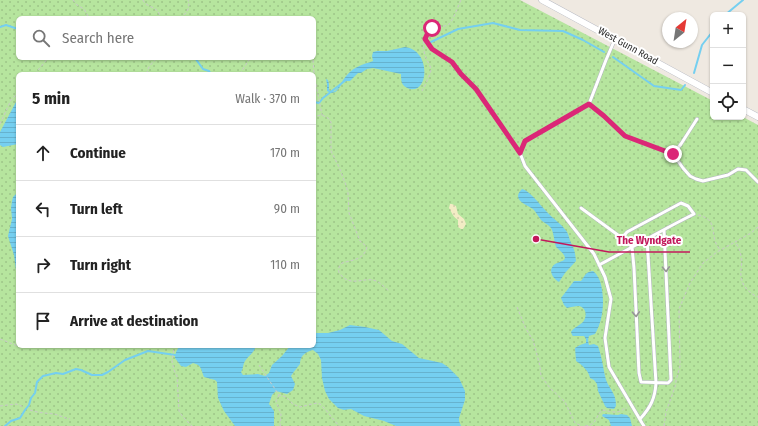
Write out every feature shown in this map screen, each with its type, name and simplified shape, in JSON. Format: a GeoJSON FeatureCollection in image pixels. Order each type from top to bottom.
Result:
{"type":"FeatureCollection","features":[{"type":"Feature","properties":{"kind":"street","name":"West Gunn Road"},"geometry":{"type":"LineString","coordinates":[[542,0],[710,92]]}},
{"type":"Feature","properties":{"kind":"street"},"geometry":{"type":"LineString","coordinates":[[746,111],[758,117]]}},
{"type":"Feature","properties":{"kind":"lane"},"geometry":{"type":"LineString","coordinates":[[615,39],[589,104],[525,141],[520,153],[526,166],[594,254],[600,265],[611,299],[605,338],[609,367],[644,426]]}},
{"type":"Feature","properties":{"kind":"lane"},"geometry":{"type":"LineString","coordinates":[[589,104],[625,136],[673,154],[690,176],[696,179],[703,181],[728,175],[738,169],[746,170],[758,182]]}},
{"type":"Feature","properties":{"kind":"lane"},"geometry":{"type":"LineString","coordinates":[[673,154],[697,119]]}},
{"type":"Feature","properties":{"kind":"lane"},"geometry":{"type":"LineString","coordinates":[[600,265],[694,214],[688,206],[681,203],[626,232],[622,238]]}},
{"type":"Feature","properties":{"kind":"lane"},"geometry":{"type":"LineString","coordinates":[[581,208],[632,247],[639,373],[641,382],[668,383],[671,380],[664,230]]}},
{"type":"Feature","properties":{"kind":"lane"},"geometry":{"type":"LineString","coordinates":[[640,419],[648,410],[655,393],[656,383],[647,239]]}},
{"type":"Feature","properties":{"kind":"path"},"geometry":{"type":"LineString","coordinates":[[73,0],[77,5],[84,9],[88,16]]}},
{"type":"Feature","properties":{"kind":"path"},"geometry":{"type":"LineString","coordinates":[[143,0],[144,3],[156,10],[160,16]]}},
{"type":"Feature","properties":{"kind":"path"},"geometry":{"type":"LineString","coordinates":[[183,16],[187,11],[189,5],[188,0]]}},
{"type":"Feature","properties":{"kind":"path"},"geometry":{"type":"LineString","coordinates":[[422,91],[431,70],[425,56],[425,39],[429,30],[432,28],[446,26],[450,23],[461,0]]}},
{"type":"Feature","properties":{"kind":"path"},"geometry":{"type":"LineString","coordinates":[[425,39],[432,49],[452,62],[461,74],[476,89],[520,153]]}},
{"type":"Feature","properties":{"kind":"path"},"geometry":{"type":"LineString","coordinates":[[37,72],[46,60]]}},
{"type":"Feature","properties":{"kind":"path"},"geometry":{"type":"LineString","coordinates":[[147,72],[150,64],[155,60]]}},
{"type":"Feature","properties":{"kind":"path"},"geometry":{"type":"LineString","coordinates":[[241,72],[249,60]]}},
{"type":"Feature","properties":{"kind":"path"},"geometry":{"type":"LineString","coordinates":[[313,60],[314,72]]}},
{"type":"Feature","properties":{"kind":"path"},"geometry":{"type":"LineString","coordinates":[[316,86],[322,115]]}},
{"type":"Feature","properties":{"kind":"path"},"geometry":{"type":"LineString","coordinates":[[0,124],[11,100],[16,95]]}},
{"type":"Feature","properties":{"kind":"path"},"geometry":{"type":"LineString","coordinates":[[316,116],[322,115],[328,118],[331,122],[331,151],[346,185],[349,214],[360,241],[366,246],[367,249],[359,258],[342,263],[339,272],[342,276],[352,281],[374,280],[388,291]]}},
{"type":"Feature","properties":{"kind":"path"},"geometry":{"type":"LineString","coordinates":[[694,214],[701,215],[708,219],[712,224],[715,243],[720,250]]}},
{"type":"Feature","properties":{"kind":"path"},"geometry":{"type":"LineString","coordinates":[[664,426],[666,412],[675,387],[680,366],[679,309],[690,283],[700,266],[706,260],[720,250],[751,233],[758,227]]}},
{"type":"Feature","properties":{"kind":"path"},"geometry":{"type":"LineString","coordinates":[[735,242],[742,257],[742,282],[750,294],[758,297]]}},
{"type":"Feature","properties":{"kind":"path"},"geometry":{"type":"LineString","coordinates":[[517,307],[526,329],[533,340],[541,376],[550,388],[565,402],[575,423],[582,426]]}},
{"type":"Feature","properties":{"kind":"path"},"geometry":{"type":"LineString","coordinates":[[0,339],[16,345]]}},
{"type":"Feature","properties":{"kind":"path"},"geometry":{"type":"LineString","coordinates":[[174,348],[172,361],[177,376],[179,411],[192,426]]}},
{"type":"Feature","properties":{"kind":"path"},"geometry":{"type":"LineString","coordinates":[[260,365],[280,395],[286,397],[293,404],[300,407],[317,403],[320,404],[326,409],[339,426]]}},
{"type":"Feature","properties":{"kind":"path"},"geometry":{"type":"LineString","coordinates":[[280,395],[276,401],[281,414],[281,426]]}},
{"type":"Feature","properties":{"kind":"path"},"geometry":{"type":"LineString","coordinates":[[0,406],[16,404],[24,407]]}},
{"type":"Feature","properties":{"kind":"path"},"geometry":{"type":"LineString","coordinates":[[585,426],[592,425],[602,410],[617,413],[625,408],[628,409]]}},
{"type":"Feature","properties":{"kind":"path"},"geometry":{"type":"LineString","coordinates":[[30,410],[56,414],[70,419]]}},
{"type":"Feature","properties":{"kind":"green space"},"geometry":{"type":"Polygon","coordinates":[[[0,0],[520,0],[710,99],[710,120],[746,120],[746,119],[758,125],[758,426],[0,426],[0,0]]]}},
{"type":"Feature","properties":{"kind":"sand"},"geometry":{"type":"Polygon","coordinates":[[[450,204],[456,206],[458,214],[464,219],[466,224],[463,229],[458,227],[458,220],[449,208],[450,204]]]}},
{"type":"Feature","properties":{"kind":"water"},"geometry":{"type":"Polygon","coordinates":[[[405,47],[413,50],[419,55],[423,63],[424,78],[421,85],[416,88],[410,89],[404,86],[401,74],[373,68],[358,73],[350,81],[344,81],[339,88],[333,93],[327,91],[326,79],[328,80],[329,90],[335,91],[350,72],[359,66],[373,61],[373,52],[405,47]]]}},
{"type":"Feature","properties":{"kind":"water"},"geometry":{"type":"Polygon","coordinates":[[[16,102],[16,144],[3,147],[0,145],[0,132],[16,102]]]}},
{"type":"Feature","properties":{"kind":"water"},"geometry":{"type":"Polygon","coordinates":[[[522,189],[532,196],[549,215],[563,226],[568,234],[574,250],[576,261],[559,282],[552,275],[551,271],[555,264],[564,260],[565,258],[562,252],[556,247],[553,232],[549,225],[541,220],[533,209],[519,199],[518,196],[522,189]]]}},
{"type":"Feature","properties":{"kind":"water"},"geometry":{"type":"Polygon","coordinates":[[[16,194],[16,270],[14,255],[8,236],[12,219],[11,208],[13,197],[16,194]]]}},
{"type":"Feature","properties":{"kind":"water"},"geometry":{"type":"Polygon","coordinates":[[[593,271],[602,287],[603,308],[598,328],[595,334],[589,336],[588,343],[589,345],[594,344],[598,346],[606,380],[615,398],[616,406],[614,409],[607,408],[605,406],[598,391],[597,384],[590,378],[585,368],[576,361],[575,348],[586,343],[586,339],[584,336],[573,336],[571,332],[583,322],[586,315],[585,311],[579,306],[567,308],[561,298],[574,281],[581,281],[587,273],[593,271]]]}},
{"type":"Feature","properties":{"kind":"water"},"geometry":{"type":"Polygon","coordinates":[[[350,325],[379,330],[392,341],[402,344],[419,358],[442,363],[448,367],[459,378],[465,391],[465,400],[459,418],[461,426],[396,426],[364,416],[351,409],[344,410],[338,408],[329,399],[325,391],[322,378],[321,360],[318,354],[313,350],[304,355],[300,364],[291,376],[295,384],[293,390],[287,394],[276,391],[272,395],[269,404],[274,411],[274,426],[235,426],[224,411],[218,398],[217,382],[204,377],[201,368],[198,365],[193,363],[186,367],[181,366],[175,358],[176,351],[178,348],[255,348],[245,361],[241,372],[243,375],[258,374],[265,376],[269,373],[272,365],[288,348],[316,348],[316,333],[328,333],[340,330],[350,325]]]}},
{"type":"Feature","properties":{"kind":"water"},"geometry":{"type":"Polygon","coordinates":[[[603,414],[627,415],[630,418],[632,426],[611,426],[609,420],[602,416],[603,414]]]}},
{"type":"Feature","properties":{"kind":"waterway"},"geometry":{"type":"LineString","coordinates":[[729,12],[743,0]]}},
{"type":"Feature","properties":{"kind":"waterway"},"geometry":{"type":"LineString","coordinates":[[431,42],[458,29],[493,23],[520,30],[563,31],[604,52]]}},
{"type":"Feature","properties":{"kind":"waterway"},"geometry":{"type":"LineString","coordinates":[[0,27],[6,25],[16,28]]}},
{"type":"Feature","properties":{"kind":"waterway"},"geometry":{"type":"LineString","coordinates":[[694,73],[702,45],[710,35]]}},
{"type":"Feature","properties":{"kind":"waterway"},"geometry":{"type":"LineString","coordinates":[[613,57],[654,86],[681,90],[685,85]]}},
{"type":"Feature","properties":{"kind":"waterway"},"geometry":{"type":"LineString","coordinates":[[196,60],[203,69],[210,72]]}},
{"type":"Feature","properties":{"kind":"waterway"},"geometry":{"type":"LineString","coordinates":[[316,102],[319,103],[323,98],[346,80]]}},
{"type":"Feature","properties":{"kind":"waterway"},"geometry":{"type":"LineString","coordinates":[[5,426],[11,421],[20,418],[35,393],[37,382],[43,376],[56,373],[63,374],[76,369],[92,375],[102,375],[125,360],[148,351],[175,355]]}},
{"type":"Feature","properties":{"kind":"place","name":"The Wyndgate"},"geometry":{"type":"Point","coordinates":[536,239]}},
{"type":"Feature","properties":{"kind":"route"},"geometry":{"type":"LineString","coordinates":[[432,28],[426,34],[425,39],[432,49],[452,62],[461,74],[476,89],[520,153],[525,141],[589,104],[625,136],[673,154]]}}]}
